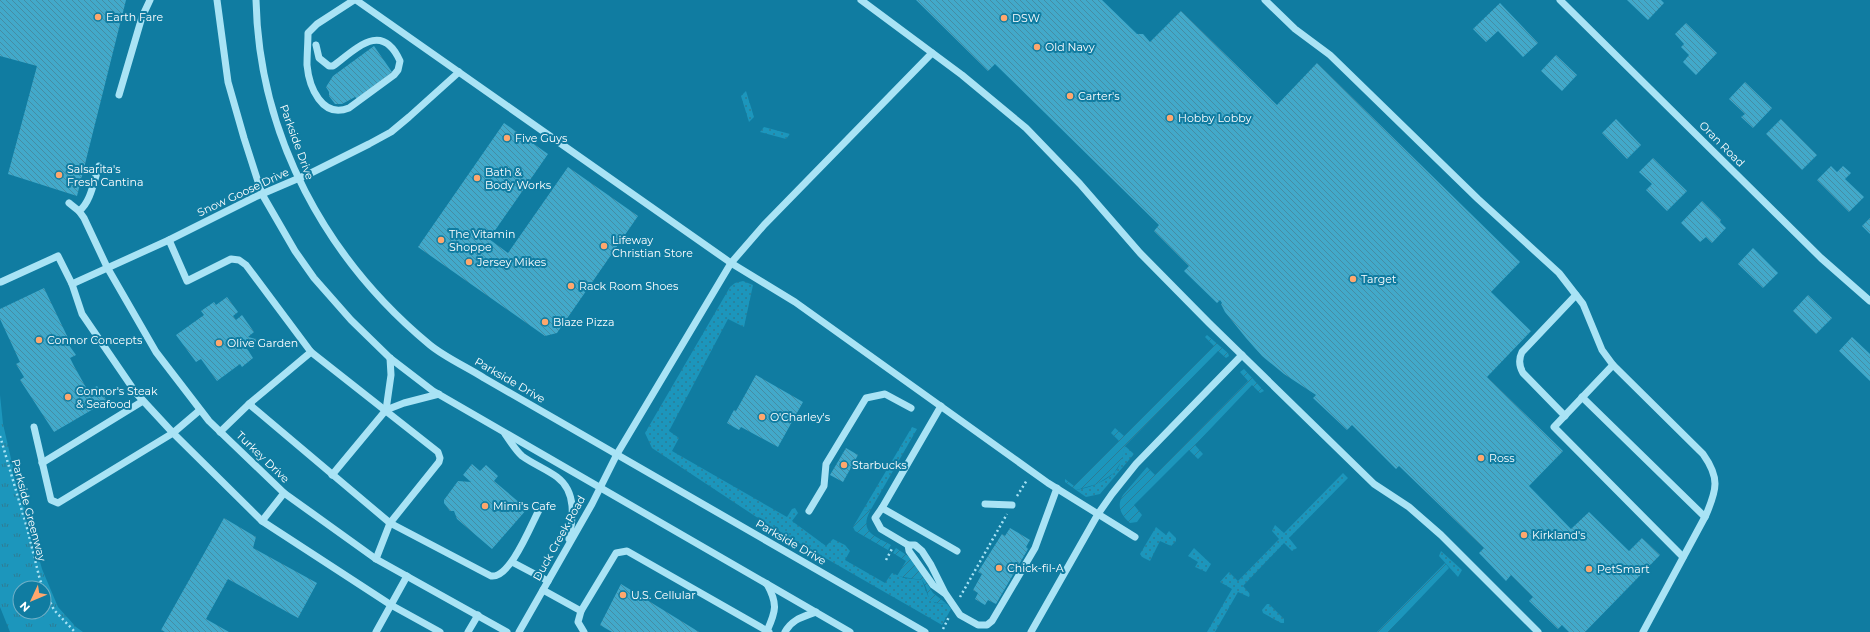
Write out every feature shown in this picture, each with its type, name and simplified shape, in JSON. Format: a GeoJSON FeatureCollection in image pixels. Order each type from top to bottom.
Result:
{"type":"FeatureCollection","features":[{"type":"Feature","properties":{"kind":"street"},"geometry":{"type":"LineString","coordinates":[[119,95],[142,17],[150,0]]}},
{"type":"Feature","properties":{"kind":"street"},"geometry":{"type":"LineString","coordinates":[[217,0],[228,82],[262,194],[295,251],[314,278],[351,320],[390,358],[440,394],[850,632]]}},
{"type":"Feature","properties":{"kind":"street","name":"Parkside Drive"},"geometry":{"type":"LineString","coordinates":[[256,0],[257,26],[264,77],[279,131],[298,178],[311,204],[334,241],[370,287],[431,345],[484,378],[925,632]]}},
{"type":"Feature","properties":{"kind":"street"},"geometry":{"type":"LineString","coordinates":[[316,45],[319,58],[329,66],[334,66],[365,42],[379,40],[388,43],[397,54],[400,61],[398,70],[394,75],[350,108],[342,111],[334,111],[321,103],[312,84],[307,65],[308,33],[317,24],[355,0],[731,262],[795,302],[1031,471],[1135,537]]}},
{"type":"Feature","properties":{"kind":"street"},"geometry":{"type":"LineString","coordinates":[[861,0],[981,90],[1040,143],[1080,184],[1140,253],[1242,355],[1374,484],[1409,507],[1441,536],[1538,632]]}},
{"type":"Feature","properties":{"kind":"street"},"geometry":{"type":"LineString","coordinates":[[1265,0],[1295,29],[1330,55],[1478,199],[1559,273],[1582,304],[1602,350],[1613,365],[1703,454],[1712,467],[1716,486],[1714,496],[1705,517],[1643,632]]}},
{"type":"Feature","properties":{"kind":"street","name":"Oran Road"},"geometry":{"type":"LineString","coordinates":[[1560,0],[1821,258],[1870,301]]}},
{"type":"Feature","properties":{"kind":"street","name":"Duck Creek Road"},"geometry":{"type":"LineString","coordinates":[[519,632],[617,454],[731,262],[764,225],[932,53]]}},
{"type":"Feature","properties":{"kind":"street","name":"Snow Goose Drive"},"geometry":{"type":"LineString","coordinates":[[72,284],[169,240],[262,194],[311,173],[390,132],[459,72]]}},
{"type":"Feature","properties":{"kind":"street"},"geometry":{"type":"LineString","coordinates":[[79,211],[84,207],[89,196],[99,166]]}},
{"type":"Feature","properties":{"kind":"street","name":"Turkey Drive"},"geometry":{"type":"LineString","coordinates":[[69,203],[79,211],[84,218],[107,267],[156,352],[200,410],[220,432],[284,492],[376,559],[507,632]]}},
{"type":"Feature","properties":{"kind":"street"},"geometry":{"type":"LineString","coordinates":[[169,240],[187,281],[231,259],[239,260],[246,265],[311,352],[438,452],[440,458],[390,523],[376,559]]}},
{"type":"Feature","properties":{"kind":"street"},"geometry":{"type":"LineString","coordinates":[[1,282],[58,256],[72,284],[82,314],[136,394],[262,522],[391,605],[440,632]]}},
{"type":"Feature","properties":{"kind":"street"},"geometry":{"type":"LineString","coordinates":[[1565,416],[1522,373],[1519,361],[1522,352],[1576,295]]}},
{"type":"Feature","properties":{"kind":"street"},"geometry":{"type":"LineString","coordinates":[[220,432],[249,404],[311,352]]}},
{"type":"Feature","properties":{"kind":"street"},"geometry":{"type":"LineString","coordinates":[[1031,632],[1098,514],[1136,464],[1242,355]]}},
{"type":"Feature","properties":{"kind":"street"},"geometry":{"type":"LineString","coordinates":[[386,410],[392,375],[390,358]]}},
{"type":"Feature","properties":{"kind":"street"},"geometry":{"type":"LineString","coordinates":[[1613,365],[1554,428],[1684,557]]}},
{"type":"Feature","properties":{"kind":"street"},"geometry":{"type":"LineString","coordinates":[[332,475],[386,410],[404,402],[440,394]]}},
{"type":"Feature","properties":{"kind":"street"},"geometry":{"type":"LineString","coordinates":[[809,511],[824,486],[826,464],[866,398],[885,394],[911,408]]}},
{"type":"Feature","properties":{"kind":"street"},"geometry":{"type":"LineString","coordinates":[[1582,397],[1705,517]]}},
{"type":"Feature","properties":{"kind":"street"},"geometry":{"type":"LineString","coordinates":[[42,463],[143,401]]}},
{"type":"Feature","properties":{"kind":"street"},"geometry":{"type":"LineString","coordinates":[[249,404],[390,523],[491,576],[502,573],[512,562],[540,510]]}},
{"type":"Feature","properties":{"kind":"street"},"geometry":{"type":"LineString","coordinates":[[940,406],[882,508],[874,518],[878,527],[908,545],[910,551],[933,585],[945,593],[954,608],[960,614],[978,626],[987,625],[992,621],[1035,548],[1057,488]]}},
{"type":"Feature","properties":{"kind":"street"},"geometry":{"type":"LineString","coordinates":[[34,427],[51,500],[58,503],[173,433],[200,410]]}},
{"type":"Feature","properties":{"kind":"street"},"geometry":{"type":"LineString","coordinates":[[503,431],[521,455],[557,477],[569,492],[572,507],[572,521],[567,547]]}},
{"type":"Feature","properties":{"kind":"street"},"geometry":{"type":"LineString","coordinates":[[262,522],[284,492]]}},
{"type":"Feature","properties":{"kind":"street"},"geometry":{"type":"LineString","coordinates":[[985,504],[1012,505]]}},
{"type":"Feature","properties":{"kind":"street"},"geometry":{"type":"LineString","coordinates":[[882,508],[957,551]]}},
{"type":"Feature","properties":{"kind":"street"},"geometry":{"type":"LineString","coordinates":[[584,632],[578,622],[582,611],[616,553],[627,552],[768,632],[775,614],[775,598],[767,584]]}},
{"type":"Feature","properties":{"kind":"street"},"geometry":{"type":"LineString","coordinates":[[512,562],[548,581]]}},
{"type":"Feature","properties":{"kind":"street"},"geometry":{"type":"LineString","coordinates":[[376,632],[407,576]]}},
{"type":"Feature","properties":{"kind":"street"},"geometry":{"type":"LineString","coordinates":[[543,590],[582,611]]}},
{"type":"Feature","properties":{"kind":"street"},"geometry":{"type":"LineString","coordinates":[[785,632],[789,625],[796,619],[816,612]]}},
{"type":"Feature","properties":{"kind":"street"},"geometry":{"type":"LineString","coordinates":[[468,632],[478,615]]}},
{"type":"Feature","properties":{"kind":"path","name":"Parkside Greenway"},"geometry":{"type":"LineString","coordinates":[[0,436],[27,528],[40,580]]}},
{"type":"Feature","properties":{"kind":"path"},"geometry":{"type":"LineString","coordinates":[[943,629],[1031,471]]}},
{"type":"Feature","properties":{"kind":"path","name":"Parkside Greenway"},"geometry":{"type":"LineString","coordinates":[[52,606],[54,610],[75,632]]}},
{"type":"Feature","properties":{"kind":"green space"},"geometry":{"type":"Polygon","coordinates":[[[746,91],[754,117],[749,122],[741,96],[746,91]]]}},
{"type":"Feature","properties":{"kind":"green space"},"geometry":{"type":"Polygon","coordinates":[[[764,127],[790,134],[786,139],[760,132],[764,127]]]}},
{"type":"Feature","properties":{"kind":"green space"},"geometry":{"type":"Polygon","coordinates":[[[743,281],[753,285],[744,327],[728,319],[669,431],[679,438],[672,451],[787,517],[792,509],[795,508],[798,513],[792,521],[826,546],[833,539],[845,545],[850,551],[845,560],[885,583],[892,573],[904,578],[922,580],[928,596],[935,603],[947,604],[951,609],[942,625],[773,528],[652,448],[645,433],[730,287],[735,283],[743,281]]]}},
{"type":"Feature","properties":{"kind":"green space"},"geometry":{"type":"Polygon","coordinates":[[[1207,335],[1228,353],[1229,356],[1226,358],[1218,351],[1125,446],[1121,462],[1114,473],[1097,484],[1076,490],[1065,482],[1065,479],[1074,486],[1119,441],[1111,433],[1115,428],[1124,436],[1214,346],[1205,337],[1207,335]]]}},
{"type":"Feature","properties":{"kind":"green space"},"geometry":{"type":"Polygon","coordinates":[[[1244,369],[1264,391],[1260,393],[1252,385],[1195,445],[1203,454],[1198,459],[1189,450],[1134,505],[1142,515],[1137,522],[1130,523],[1120,510],[1120,503],[1123,495],[1147,467],[1155,475],[1248,381],[1240,372],[1244,369]]]}},
{"type":"Feature","properties":{"kind":"green space"},"geometry":{"type":"Polygon","coordinates":[[[0,395],[3,424],[12,463],[42,569],[47,580],[12,580],[12,620],[52,620],[52,593],[58,607],[76,627],[83,632],[10,632],[0,607],[0,395]]]}},
{"type":"Feature","properties":{"kind":"green space"},"geometry":{"type":"Polygon","coordinates":[[[912,427],[917,429],[870,511],[863,510],[912,427]]]}},
{"type":"Feature","properties":{"kind":"green space"},"geometry":{"type":"Polygon","coordinates":[[[1125,446],[1134,454],[1100,494],[1086,497],[1076,490],[1099,483],[1110,476],[1118,468],[1125,446]]]}},
{"type":"Feature","properties":{"kind":"green space"},"geometry":{"type":"Polygon","coordinates":[[[1343,473],[1348,478],[1289,538],[1297,548],[1292,551],[1284,543],[1243,586],[1250,594],[1249,597],[1238,592],[1215,632],[1207,632],[1232,589],[1220,582],[1229,572],[1238,581],[1279,539],[1272,531],[1275,525],[1284,533],[1343,473]]]}},
{"type":"Feature","properties":{"kind":"green space"},"geometry":{"type":"Polygon","coordinates":[[[863,510],[870,511],[866,524],[868,529],[874,536],[891,545],[888,550],[855,531],[853,527],[863,510]]]}},
{"type":"Feature","properties":{"kind":"green space"},"geometry":{"type":"Polygon","coordinates":[[[1156,527],[1166,535],[1169,531],[1176,538],[1176,541],[1171,546],[1160,541],[1150,561],[1142,557],[1140,554],[1156,527]]]}},
{"type":"Feature","properties":{"kind":"green space"},"geometry":{"type":"Polygon","coordinates":[[[896,548],[911,558],[933,593],[947,604],[934,602],[931,600],[922,580],[897,576],[906,561],[893,553],[896,548]]]}},
{"type":"Feature","properties":{"kind":"green space"},"geometry":{"type":"Polygon","coordinates":[[[1194,548],[1211,564],[1206,572],[1195,567],[1198,562],[1188,556],[1194,548]]]}},
{"type":"Feature","properties":{"kind":"green space"},"geometry":{"type":"Polygon","coordinates":[[[1441,551],[1462,570],[1458,577],[1439,556],[1441,551]]]}},
{"type":"Feature","properties":{"kind":"green space"},"geometry":{"type":"Polygon","coordinates":[[[1445,563],[1449,568],[1388,632],[1377,632],[1445,563]]]}},
{"type":"Feature","properties":{"kind":"green space"},"geometry":{"type":"Polygon","coordinates":[[[1267,604],[1269,604],[1284,619],[1284,623],[1281,623],[1263,613],[1262,610],[1267,604]]]}},
{"type":"Feature","properties":{"kind":"building"},"geometry":{"type":"Polygon","coordinates":[[[0,0],[126,0],[77,196],[8,174],[37,66],[0,56],[0,0]]]}},
{"type":"Feature","properties":{"kind":"building"},"geometry":{"type":"Polygon","coordinates":[[[916,0],[1102,0],[1137,34],[1143,34],[1150,42],[1181,11],[1277,105],[1317,63],[1520,262],[1491,292],[1531,331],[1487,377],[1563,451],[1529,486],[1571,529],[1589,512],[1629,551],[1642,538],[1660,555],[1585,632],[1569,632],[1562,625],[1558,629],[1529,601],[1533,597],[1511,575],[1506,581],[1479,553],[1484,548],[1399,466],[1396,469],[1352,425],[1347,430],[1313,398],[1316,395],[1284,374],[1262,356],[1225,312],[1220,300],[1217,303],[1184,271],[1189,266],[1154,231],[1159,225],[995,64],[988,71],[916,0]]]}},
{"type":"Feature","properties":{"kind":"building"},"geometry":{"type":"Polygon","coordinates":[[[1627,0],[1661,0],[1664,3],[1648,20],[1627,0]]]}},
{"type":"Feature","properties":{"kind":"building"},"geometry":{"type":"Polygon","coordinates":[[[1500,3],[1538,43],[1523,57],[1498,31],[1486,42],[1473,29],[1500,3]]]}},
{"type":"Feature","properties":{"kind":"building"},"geometry":{"type":"Polygon","coordinates":[[[1686,23],[1717,53],[1696,75],[1683,62],[1689,55],[1681,47],[1684,44],[1675,34],[1686,23]]]}},
{"type":"Feature","properties":{"kind":"building"},"geometry":{"type":"Polygon","coordinates":[[[374,46],[392,72],[357,99],[355,97],[342,104],[335,104],[329,96],[329,92],[326,87],[333,76],[374,46]]]}},
{"type":"Feature","properties":{"kind":"building"},"geometry":{"type":"Polygon","coordinates":[[[1556,55],[1577,75],[1562,91],[1541,71],[1556,55]]]}},
{"type":"Feature","properties":{"kind":"building"},"geometry":{"type":"Polygon","coordinates":[[[1745,82],[1772,108],[1753,128],[1741,117],[1745,114],[1729,99],[1745,82]]]}},
{"type":"Feature","properties":{"kind":"building"},"geometry":{"type":"Polygon","coordinates":[[[1616,119],[1641,145],[1627,159],[1602,133],[1616,119]]]}},
{"type":"Feature","properties":{"kind":"building"},"geometry":{"type":"Polygon","coordinates":[[[1781,119],[1817,155],[1802,170],[1766,134],[1781,119]]]}},
{"type":"Feature","properties":{"kind":"building"},"geometry":{"type":"Polygon","coordinates":[[[504,123],[548,154],[489,239],[508,253],[568,167],[638,216],[557,333],[545,336],[418,247],[504,123]]]}},
{"type":"Feature","properties":{"kind":"building"},"geometry":{"type":"Polygon","coordinates":[[[1653,158],[1687,191],[1667,211],[1646,190],[1652,184],[1639,172],[1653,158]]]}},
{"type":"Feature","properties":{"kind":"building"},"geometry":{"type":"Polygon","coordinates":[[[1831,166],[1837,172],[1843,166],[1851,173],[1845,179],[1864,197],[1849,212],[1817,180],[1831,166]]]}},
{"type":"Feature","properties":{"kind":"building"},"geometry":{"type":"Polygon","coordinates":[[[1702,201],[1721,220],[1720,222],[1726,228],[1712,243],[1706,237],[1700,242],[1681,223],[1702,201]]]}},
{"type":"Feature","properties":{"kind":"building"},"geometry":{"type":"Polygon","coordinates":[[[1870,218],[1870,234],[1862,226],[1870,218]]]}},
{"type":"Feature","properties":{"kind":"building"},"geometry":{"type":"Polygon","coordinates":[[[1753,248],[1778,273],[1763,288],[1738,264],[1753,248]]]}},
{"type":"Feature","properties":{"kind":"building","name":"Connor Concepts"},"geometry":{"type":"Polygon","coordinates":[[[44,288],[69,340],[66,341],[76,355],[70,358],[74,366],[88,391],[97,386],[107,401],[54,432],[20,380],[24,377],[16,364],[20,362],[0,319],[0,309],[44,288]]]}},
{"type":"Feature","properties":{"kind":"building"},"geometry":{"type":"Polygon","coordinates":[[[1808,295],[1832,318],[1816,334],[1793,311],[1808,295]]]}},
{"type":"Feature","properties":{"kind":"building","name":"Olive Garden"},"geometry":{"type":"Polygon","coordinates":[[[227,297],[238,312],[233,316],[236,320],[242,315],[254,332],[248,337],[256,339],[254,349],[246,347],[253,358],[242,367],[240,364],[217,381],[201,359],[196,362],[176,335],[204,315],[201,311],[214,302],[216,305],[227,297]]]}},
{"type":"Feature","properties":{"kind":"building"},"geometry":{"type":"Polygon","coordinates":[[[1852,337],[1870,354],[1870,381],[1839,351],[1852,337]]]}},
{"type":"Feature","properties":{"kind":"building","name":"O'Charley's"},"geometry":{"type":"Polygon","coordinates":[[[756,375],[803,402],[778,447],[741,427],[739,430],[727,423],[734,410],[736,411],[756,375]]]}},
{"type":"Feature","properties":{"kind":"building","name":"Starbucks"},"geometry":{"type":"Polygon","coordinates":[[[846,448],[858,455],[843,482],[830,475],[846,448]]]}},
{"type":"Feature","properties":{"kind":"building","name":"Mimi's Cafe"},"geometry":{"type":"Polygon","coordinates":[[[472,464],[480,471],[486,465],[498,476],[494,481],[527,509],[492,549],[457,519],[454,511],[450,511],[444,503],[444,500],[458,481],[471,482],[463,475],[472,464]]]}},
{"type":"Feature","properties":{"kind":"building"},"geometry":{"type":"Polygon","coordinates":[[[224,518],[256,537],[253,548],[317,583],[298,618],[228,579],[206,619],[229,632],[165,632],[161,630],[224,518]]]}},
{"type":"Feature","properties":{"kind":"building","name":"Chick-fil-A"},"geometry":{"type":"Polygon","coordinates":[[[1010,528],[1030,540],[1026,547],[1028,549],[996,604],[988,600],[985,605],[975,599],[978,593],[973,590],[982,574],[978,572],[1002,534],[1005,536],[1010,528]]]}},
{"type":"Feature","properties":{"kind":"building"},"geometry":{"type":"Polygon","coordinates":[[[621,584],[699,632],[612,632],[600,625],[621,584]]]}},
{"type":"Feature","properties":{"kind":"place","name":"Earth Fare"},"geometry":{"type":"Point","coordinates":[98,17]}},
{"type":"Feature","properties":{"kind":"place","name":"DSW"},"geometry":{"type":"Point","coordinates":[1004,18]}},
{"type":"Feature","properties":{"kind":"place","name":"Old Navy"},"geometry":{"type":"Point","coordinates":[1037,47]}},
{"type":"Feature","properties":{"kind":"place","name":"Carter's"},"geometry":{"type":"Point","coordinates":[1070,96]}},
{"type":"Feature","properties":{"kind":"place","name":"Hobby Lobby"},"geometry":{"type":"Point","coordinates":[1170,118]}},
{"type":"Feature","properties":{"kind":"place","name":"Five Guys"},"geometry":{"type":"Point","coordinates":[507,138]}},
{"type":"Feature","properties":{"kind":"place","name":"Salsarita's Fresh Cantina"},"geometry":{"type":"Point","coordinates":[59,175]}},
{"type":"Feature","properties":{"kind":"place","name":"Bath & Body Works"},"geometry":{"type":"Point","coordinates":[477,178]}},
{"type":"Feature","properties":{"kind":"place","name":"The Vitamin Shoppe"},"geometry":{"type":"Point","coordinates":[441,240]}},
{"type":"Feature","properties":{"kind":"place","name":"Lifeway Christian Store"},"geometry":{"type":"Point","coordinates":[604,246]}},
{"type":"Feature","properties":{"kind":"place","name":"Jersey Mikes"},"geometry":{"type":"Point","coordinates":[469,262]}},
{"type":"Feature","properties":{"kind":"place","name":"Target"},"geometry":{"type":"Point","coordinates":[1353,279]}},
{"type":"Feature","properties":{"kind":"place","name":"Rack Room Shoes"},"geometry":{"type":"Point","coordinates":[571,286]}},
{"type":"Feature","properties":{"kind":"place","name":"Blaze Pizza"},"geometry":{"type":"Point","coordinates":[545,322]}},
{"type":"Feature","properties":{"kind":"place","name":"Connor Concepts"},"geometry":{"type":"Point","coordinates":[39,340]}},
{"type":"Feature","properties":{"kind":"place","name":"Olive Garden"},"geometry":{"type":"Point","coordinates":[219,343]}},
{"type":"Feature","properties":{"kind":"place","name":"Connor's Steak & Seafood"},"geometry":{"type":"Point","coordinates":[68,397]}},
{"type":"Feature","properties":{"kind":"place","name":"O'Charley's"},"geometry":{"type":"Point","coordinates":[762,417]}},
{"type":"Feature","properties":{"kind":"place","name":"Ross"},"geometry":{"type":"Point","coordinates":[1481,458]}},
{"type":"Feature","properties":{"kind":"place","name":"Starbucks"},"geometry":{"type":"Point","coordinates":[844,465]}},
{"type":"Feature","properties":{"kind":"place","name":"Mimi's Cafe"},"geometry":{"type":"Point","coordinates":[485,506]}},
{"type":"Feature","properties":{"kind":"place","name":"Kirkland's"},"geometry":{"type":"Point","coordinates":[1524,535]}},
{"type":"Feature","properties":{"kind":"place","name":"Chick-fil-A"},"geometry":{"type":"Point","coordinates":[999,568]}},
{"type":"Feature","properties":{"kind":"place","name":"PetSmart"},"geometry":{"type":"Point","coordinates":[1589,569]}},
{"type":"Feature","properties":{"kind":"place","name":"U.S. Cellular"},"geometry":{"type":"Point","coordinates":[623,595]}}]}
